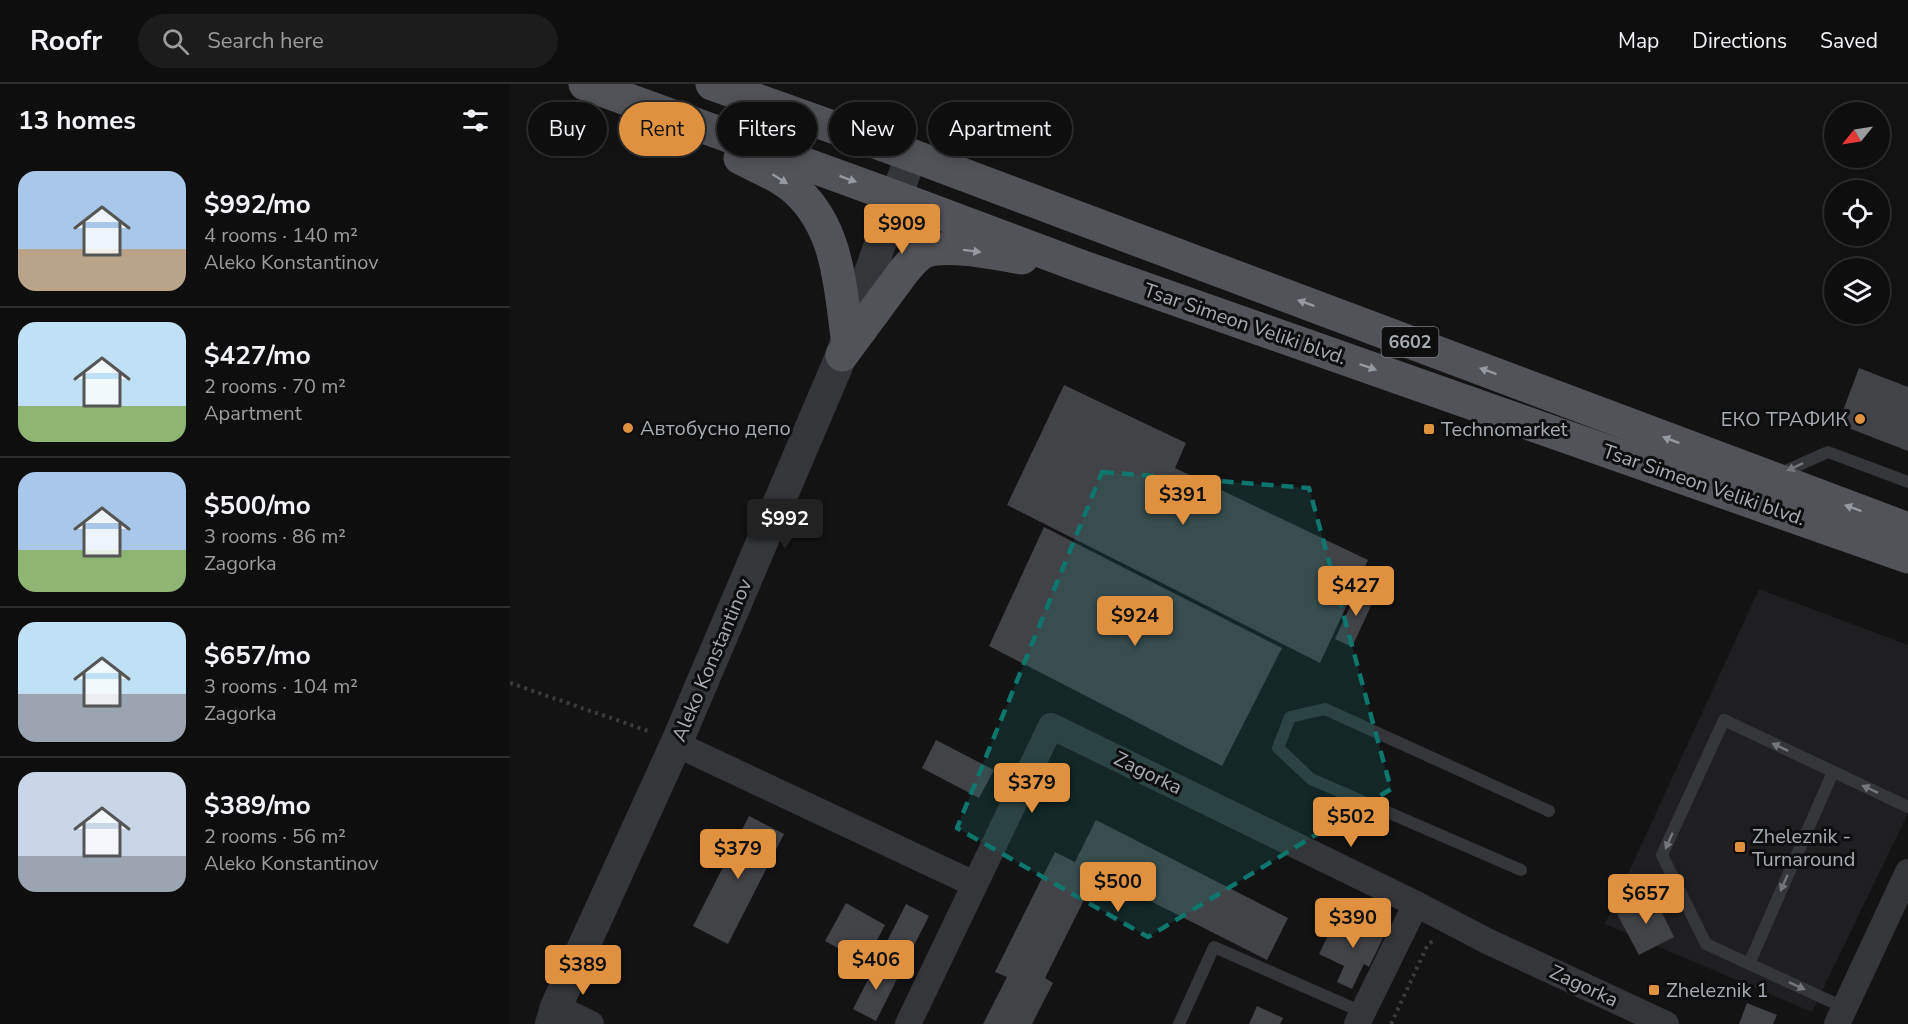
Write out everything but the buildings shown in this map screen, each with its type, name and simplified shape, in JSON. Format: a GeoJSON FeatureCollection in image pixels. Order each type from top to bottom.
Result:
{"type":"FeatureCollection","features":[{"type":"Feature","properties":{"kind":"main road","name":"Tsar Simeon Veliki blvd."},"geometry":{"type":"LineString","coordinates":[[585,84],[1075,264],[1908,557]]}},
{"type":"Feature","properties":{"kind":"main road","name":"Tsar Simeon Veliki blvd."},"geometry":{"type":"LineString","coordinates":[[712,84],[829,126]]}},
{"type":"Feature","properties":{"kind":"main road"},"geometry":{"type":"LineString","coordinates":[[616,95],[777,177],[796,189],[810,205],[832,244],[837,264],[843,348]]}},
{"type":"Feature","properties":{"kind":"main road","name":"Tsar Simeon Veliki blvd."},"geometry":{"type":"LineString","coordinates":[[914,156],[1908,529]]}},
{"type":"Feature","properties":{"kind":"main road","name":"6602"},"geometry":{"type":"LineString","coordinates":[[843,348],[912,260],[924,253],[940,249],[956,249],[1075,264]]}},
{"type":"Feature","properties":{"kind":"street","name":"Aleko Konstantinov"},"geometry":{"type":"LineString","coordinates":[[554,1016],[676,744],[843,348],[911,156]]}},
{"type":"Feature","properties":{"kind":"street","name":"Zagorka"},"geometry":{"type":"LineString","coordinates":[[974,884],[1051,726],[1487,941],[1666,1024]]}},
{"type":"Feature","properties":{"kind":"street"},"geometry":{"type":"LineString","coordinates":[[676,744],[974,884],[908,1024]]}},
{"type":"Feature","properties":{"kind":"street"},"geometry":{"type":"LineString","coordinates":[[1841,1016],[1908,872]]}},
{"type":"Feature","properties":{"kind":"street"},"geometry":{"type":"LineString","coordinates":[[1360,1018],[1416,904]]}},
{"type":"Feature","properties":{"kind":"street"},"geometry":{"type":"LineString","coordinates":[[554,1016],[591,1024]]}},
{"type":"Feature","properties":{"kind":"lane"},"geometry":{"type":"LineString","coordinates":[[1772,478],[1828,452],[1908,482]]}},
{"type":"Feature","properties":{"kind":"lane"},"geometry":{"type":"LineString","coordinates":[[1521,870],[1311,779],[1278,748],[1290,717],[1326,709],[1549,811]]}},
{"type":"Feature","properties":{"kind":"lane"},"geometry":{"type":"LineString","coordinates":[[1841,1016],[1749,964],[1706,944],[1662,855],[1724,720],[1908,807]]}},
{"type":"Feature","properties":{"kind":"lane"},"geometry":{"type":"LineString","coordinates":[[1749,964],[1833,772]]}},
{"type":"Feature","properties":{"kind":"lane"},"geometry":{"type":"LineString","coordinates":[[1179,1024],[1214,947],[1360,1018]]}},
{"type":"Feature","properties":{"kind":"path"},"geometry":{"type":"LineString","coordinates":[[510,683],[652,732],[676,744]]}},
{"type":"Feature","properties":{"kind":"path"},"geometry":{"type":"LineString","coordinates":[[1390,1024],[1428,944],[1442,936]]}},
{"type":"Feature","properties":{"kind":"highlighted area"},"geometry":{"type":"Polygon","coordinates":[[[1102,472],[1309,488],[1391,789],[1148,937],[957,828],[1102,472]]]}},
{"type":"Feature","properties":{"kind":"shaded area"},"geometry":{"type":"Polygon","coordinates":[[[1759,589],[1908,645],[1908,813],[1812,1012],[1605,924],[1759,589]]]}},
{"type":"Feature","properties":{"kind":"place","name":"ЕКО ТРАФИК"},"geometry":{"type":"Point","coordinates":[1860,419]}},
{"type":"Feature","properties":{"kind":"place","name":"Автобусно депо"},"geometry":{"type":"Point","coordinates":[628,428]}},
{"type":"Feature","properties":{"kind":"place","name":"Technomarket"},"geometry":{"type":"Point","coordinates":[1429,429]}},
{"type":"Feature","properties":{"kind":"place","name":"Zheleznik - Turnaround"},"geometry":{"type":"Point","coordinates":[1740,847]}},
{"type":"Feature","properties":{"kind":"place","name":"Zheleznik 1"},"geometry":{"type":"Point","coordinates":[1654,990]}}]}
